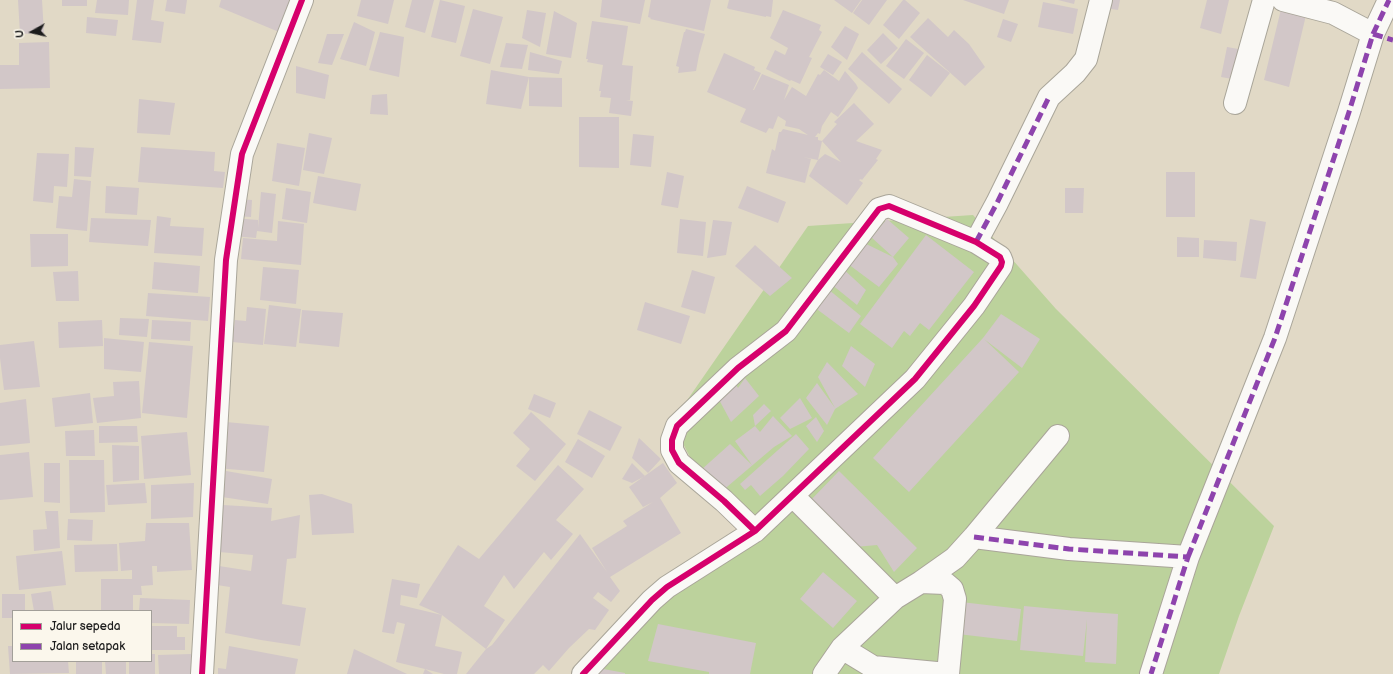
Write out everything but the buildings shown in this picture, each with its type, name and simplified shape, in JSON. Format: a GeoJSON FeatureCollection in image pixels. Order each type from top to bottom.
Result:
{"type":"FeatureCollection","features":[{"type":"Feature","properties":{"kind":"street"},"geometry":{"type":"LineString","coordinates":[[202,674],[226,260],[242,154],[302,0]]}},
{"type":"Feature","properties":{"kind":"street"},"geometry":{"type":"LineString","coordinates":[[976,242],[997,203],[1049,97],[1075,73],[1086,59],[1101,0]]}},
{"type":"Feature","properties":{"kind":"street"},"geometry":{"type":"LineString","coordinates":[[1235,103],[1264,0]]}},
{"type":"Feature","properties":{"kind":"street"},"geometry":{"type":"LineString","coordinates":[[1282,0],[1333,13],[1373,34]]}},
{"type":"Feature","properties":{"kind":"street"},"geometry":{"type":"LineString","coordinates":[[1151,674],[1188,557],[1275,338],[1347,120],[1373,34],[1389,0]]}},
{"type":"Feature","properties":{"kind":"street"},"geometry":{"type":"LineString","coordinates":[[583,674],[652,600],[667,587],[755,531],[915,379],[974,306],[1001,266],[1002,262],[1000,257],[976,242],[889,206],[879,209],[786,331],[738,368],[677,426],[672,440],[672,450],[679,463],[755,531]]}},
{"type":"Feature","properties":{"kind":"street"},"geometry":{"type":"LineString","coordinates":[[824,674],[842,648],[895,598],[921,582],[954,558],[974,537],[1058,436]]}},
{"type":"Feature","properties":{"kind":"street"},"geometry":{"type":"LineString","coordinates":[[793,496],[895,598]]}},
{"type":"Feature","properties":{"kind":"street"},"geometry":{"type":"LineString","coordinates":[[974,537],[1069,549],[1188,557]]}},
{"type":"Feature","properties":{"kind":"street"},"geometry":{"type":"LineString","coordinates":[[842,648],[873,667],[947,674],[955,599],[952,589],[945,583],[921,582]]}},
{"type":"Feature","properties":{"kind":"green space"},"geometry":{"type":"Polygon","coordinates":[[[973,215],[1056,309],[1274,526],[1239,616],[1219,674],[575,674],[744,534],[715,506],[672,422],[808,226],[973,215]]]}},
{"type":"Feature","properties":{"kind":"marked path"},"geometry":{"type":"LineString","coordinates":[[1188,557],[1275,338],[1373,34],[1389,0]]}},
{"type":"Feature","properties":{"kind":"marked path"},"geometry":{"type":"LineString","coordinates":[[1373,34],[1393,40]]}},
{"type":"Feature","properties":{"kind":"marked path"},"geometry":{"type":"LineString","coordinates":[[976,242],[997,203],[1049,97]]}},
{"type":"Feature","properties":{"kind":"marked path"},"geometry":{"type":"LineString","coordinates":[[974,537],[1069,549],[1188,557],[1151,674]]}},
{"type":"Feature","properties":{"kind":"cycle path"},"geometry":{"type":"LineString","coordinates":[[202,674],[226,260],[242,154],[302,0]]}},
{"type":"Feature","properties":{"kind":"cycle path"},"geometry":{"type":"LineString","coordinates":[[583,674],[652,600],[667,587],[755,531],[915,379],[974,306],[1001,266],[1002,262],[1000,257],[976,242],[889,206],[879,209],[786,331],[738,368],[677,426],[672,440],[672,450],[679,463],[724,501],[755,531]]}}]}
